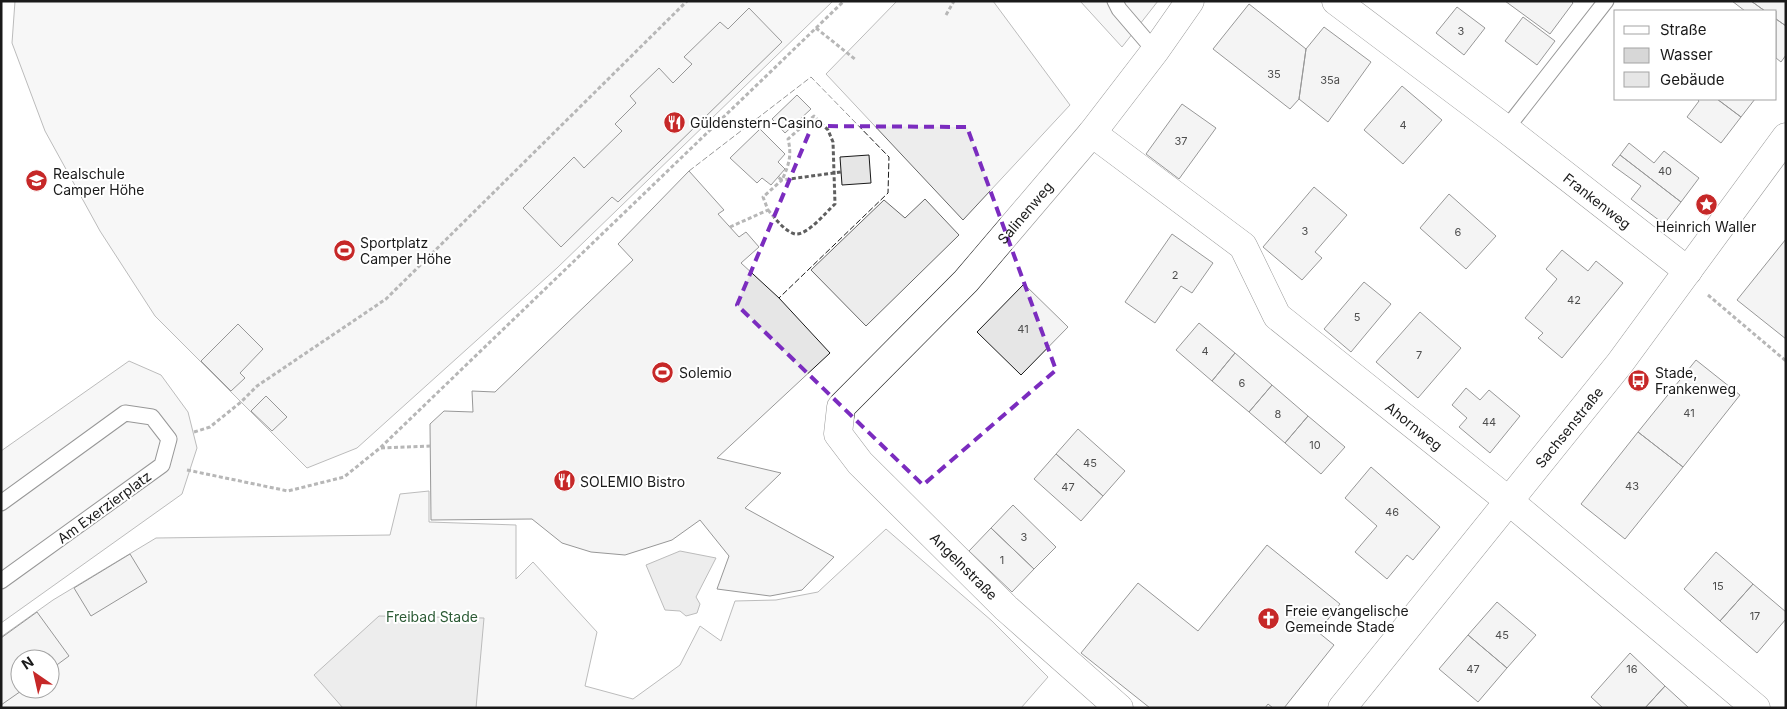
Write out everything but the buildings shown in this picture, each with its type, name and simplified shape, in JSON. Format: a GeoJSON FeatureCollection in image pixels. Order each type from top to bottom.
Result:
{"type":"FeatureCollection","features":[{"type":"Feature","properties":{"kind":"street","name":"Salinenweg"},"geometry":{"type":"LineString","coordinates":[[841,407],[966,281],[1092,133],[1155,51],[1190,1]]}},
{"type":"Feature","properties":{"kind":"street","name":"Frankenweg"},"geometry":{"type":"LineString","coordinates":[[1336,1],[1506,129],[1688,271]]}},
{"type":"Feature","properties":{"kind":"street","name":"Ahornweg"},"geometry":{"type":"LineString","coordinates":[[1092,133],[1242,246],[1277,316],[1509,501],[1756,708]]}},
{"type":"Feature","properties":{"kind":"street","name":"Sachsenstraße"},"geometry":{"type":"LineString","coordinates":[[1342,708],[1620,363],[1786,137]]}},
{"type":"Feature","properties":{"kind":"street","name":"Angelnstraße"},"geometry":{"type":"LineString","coordinates":[[841,407],[838,434],[860,463],[1006,608],[1119,708]]}},
{"type":"Feature","properties":{"kind":"lane"},"geometry":{"type":"LineString","coordinates":[[1115,1],[1155,51]]}},
{"type":"Feature","properties":{"kind":"lane"},"geometry":{"type":"LineString","coordinates":[[1506,129],[1606,1]]}},
{"type":"Feature","properties":{"kind":"lane"},"geometry":{"type":"LineString","coordinates":[[1,502],[126,413],[152,417],[169,439]]}},
{"type":"Feature","properties":{"kind":"lane","name":"Am Exerzierplatz"},"geometry":{"type":"LineString","coordinates":[[1,580],[162,465],[169,439]]}},
{"type":"Feature","properties":{"kind":"path"},"geometry":{"type":"LineString","coordinates":[[169,439],[210,427],[258,386],[386,299],[688,1]]}},
{"type":"Feature","properties":{"kind":"path"},"geometry":{"type":"LineString","coordinates":[[162,465],[288,491],[344,477],[380,448],[844,1]]}},
{"type":"Feature","properties":{"kind":"path"},"geometry":{"type":"LineString","coordinates":[[946,15],[954,1]]}},
{"type":"Feature","properties":{"kind":"path"},"geometry":{"type":"LineString","coordinates":[[816,28],[856,60]]}},
{"type":"Feature","properties":{"kind":"path"},"geometry":{"type":"LineString","coordinates":[[814,116],[828,130],[833,142],[834,172],[835,204],[805,232],[795,234],[786,229],[768,210],[763,197],[782,180],[790,163],[791,150],[788,139],[814,116]]}},
{"type":"Feature","properties":{"kind":"path"},"geometry":{"type":"LineString","coordinates":[[782,180],[841,172]]}},
{"type":"Feature","properties":{"kind":"path"},"geometry":{"type":"LineString","coordinates":[[778,176],[782,180]]}},
{"type":"Feature","properties":{"kind":"path"},"geometry":{"type":"LineString","coordinates":[[730,227],[768,210]]}},
{"type":"Feature","properties":{"kind":"path"},"geometry":{"type":"LineString","coordinates":[[1706,293],[1786,360]]}},
{"type":"Feature","properties":{"kind":"path"},"geometry":{"type":"LineString","coordinates":[[380,448],[431,446]]}},
{"type":"Feature","properties":{"kind":"highlighted area"},"geometry":{"type":"Polygon","coordinates":[[[812,126],[967,127],[1056,370],[923,485],[737,305],[812,126]]]}},
{"type":"Feature","properties":{"kind":"shaded area","name":"Sportplatz Camper Höhe"},"geometry":{"type":"Polygon","coordinates":[[[15,1],[833,1],[557,268],[357,448],[307,468],[155,316],[100,231],[45,131],[12,43],[15,1]]]}},
{"type":"Feature","properties":{"kind":"shaded area"},"geometry":{"type":"Polygon","coordinates":[[[897,1],[993,1],[1070,105],[963,220],[826,74],[897,1]]]}},
{"type":"Feature","properties":{"kind":"shaded area"},"geometry":{"type":"Polygon","coordinates":[[[1080,1],[1158,1],[1122,47],[1080,1]]]}},
{"type":"Feature","properties":{"kind":"shaded area"},"geometry":{"type":"Polygon","coordinates":[[[925,199],[959,235],[866,326],[811,270],[884,200],[905,218],[925,199]]]}},
{"type":"Feature","properties":{"kind":"shaded area"},"geometry":{"type":"Polygon","coordinates":[[[129,361],[161,375],[188,412],[197,448],[182,494],[1,623],[1,451],[129,361]]]}},
{"type":"Feature","properties":{"kind":"shaded area","name":"Freibad Stade"},"geometry":{"type":"Polygon","coordinates":[[[429,491],[429,522],[516,525],[516,579],[533,562],[597,632],[585,686],[633,699],[680,665],[700,626],[721,641],[735,601],[776,600],[818,592],[886,529],[992,621],[1048,677],[1021,708],[1,708],[1,637],[53,600],[156,538],[390,535],[400,494],[429,491]]]}},
{"type":"Feature","properties":{"kind":"water"},"geometry":{"type":"Polygon","coordinates":[[[680,551],[716,558],[696,597],[700,604],[697,613],[686,616],[680,611],[665,610],[646,565],[680,551]]]}},
{"type":"Feature","properties":{"kind":"water"},"geometry":{"type":"Polygon","coordinates":[[[379,616],[484,618],[476,708],[343,708],[314,675],[379,616]]]}},
{"type":"Feature","properties":{"kind":"fence"},"geometry":{"type":"LineString","coordinates":[[689,171],[811,77],[889,157],[888,193],[779,298]]}},
{"type":"Feature","properties":{"kind":"place","name":"Güldenstern-Casino"},"geometry":{"type":"Point","coordinates":[674,122]}},
{"type":"Feature","properties":{"kind":"place","name":"Realschule Camper Höhe"},"geometry":{"type":"Point","coordinates":[37,181]}},
{"type":"Feature","properties":{"kind":"place","name":"Heinrich Waller"},"geometry":{"type":"Point","coordinates":[1706,204]}},
{"type":"Feature","properties":{"kind":"place","name":"Sportplatz Camper Höhe"},"geometry":{"type":"Point","coordinates":[344,250]}},
{"type":"Feature","properties":{"kind":"place","name":"Solemio"},"geometry":{"type":"Point","coordinates":[663,372]}},
{"type":"Feature","properties":{"kind":"place","name":"Stade, Frankenweg"},"geometry":{"type":"Point","coordinates":[1639,380]}},
{"type":"Feature","properties":{"kind":"place","name":"SOLEMIO Bistro"},"geometry":{"type":"Point","coordinates":[564,481]}},
{"type":"Feature","properties":{"kind":"place","name":"Freie evangelische Gemeinde Stade"},"geometry":{"type":"Point","coordinates":[1269,618]}}]}
